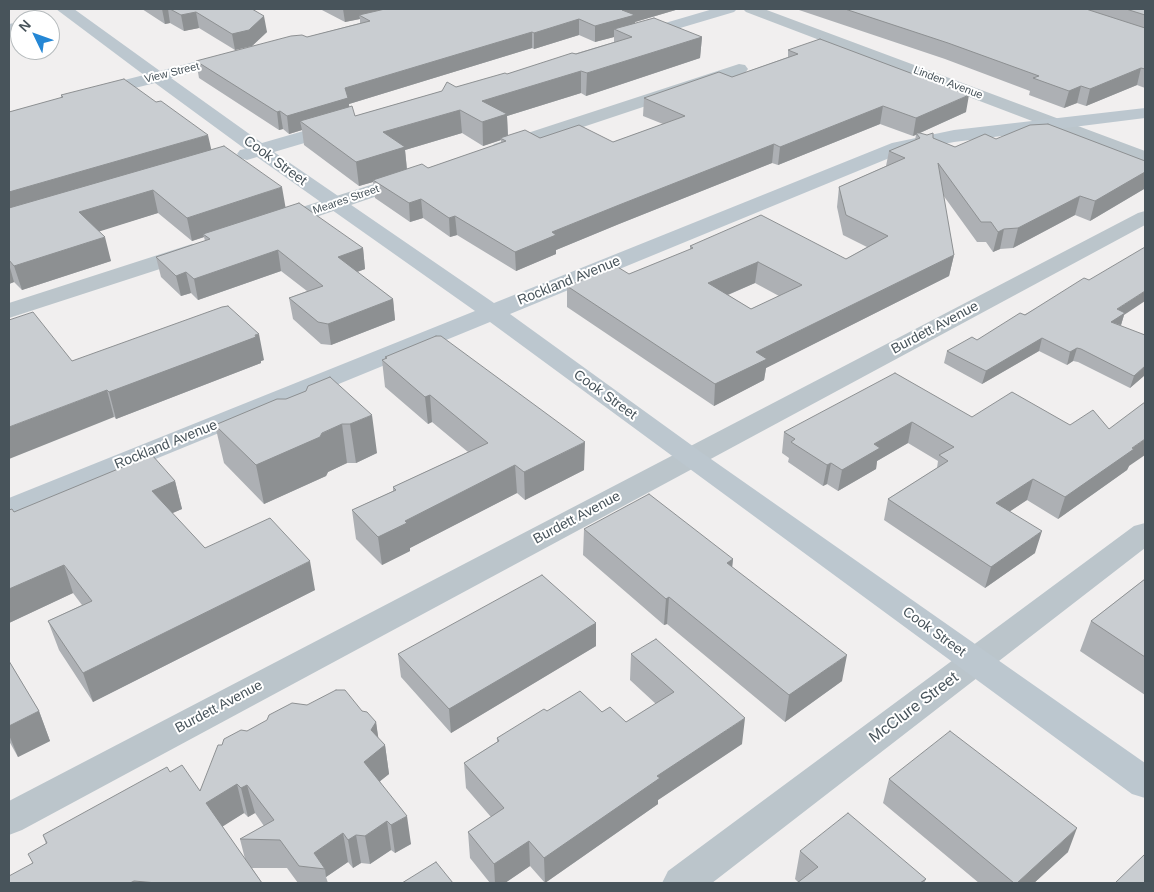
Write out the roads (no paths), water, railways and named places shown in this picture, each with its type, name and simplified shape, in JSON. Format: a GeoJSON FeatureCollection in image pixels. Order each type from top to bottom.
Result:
{"type":"FeatureCollection","features":[{"type":"Feature","properties":{"kind":"main road"},"geometry":{"type":"LineString","coordinates":[[618,42],[729,9]]}},
{"type":"Feature","properties":{"kind":"main road"},"geometry":{"type":"LineString","coordinates":[[68,12],[92,11]]}},
{"type":"Feature","properties":{"kind":"main road","name":"Cook Street"},"geometry":{"type":"LineString","coordinates":[[68,12],[334,204],[492,312],[691,458],[1145,783]]}},
{"type":"Feature","properties":{"kind":"main road","name":"View Street"},"geometry":{"type":"LineString","coordinates":[[75,98],[248,53]]}},
{"type":"Feature","properties":{"kind":"main road","name":"Rockland Avenue"},"geometry":{"type":"LineString","coordinates":[[9,509],[899,147],[954,136],[1145,113]]}},
{"type":"Feature","properties":{"kind":"main road"},"geometry":{"type":"LineString","coordinates":[[232,159],[358,121]]}},
{"type":"Feature","properties":{"kind":"street","name":"Linden Avenue"},"geometry":{"type":"LineString","coordinates":[[751,9],[1145,158]]}},
{"type":"Feature","properties":{"kind":"street"},"geometry":{"type":"LineString","coordinates":[[486,153],[740,69]]}},
{"type":"Feature","properties":{"kind":"street","name":"Meares Street"},"geometry":{"type":"LineString","coordinates":[[262,228],[425,173]]}},
{"type":"Feature","properties":{"kind":"street","name":"Burdett Avenue"},"geometry":{"type":"LineString","coordinates":[[9,819],[1145,217]]}},
{"type":"Feature","properties":{"kind":"street"},"geometry":{"type":"LineString","coordinates":[[9,311],[211,244]]}},
{"type":"Feature","properties":{"kind":"street","name":"McClure Street"},"geometry":{"type":"LineString","coordinates":[[682,883],[1145,533]]}}]}
